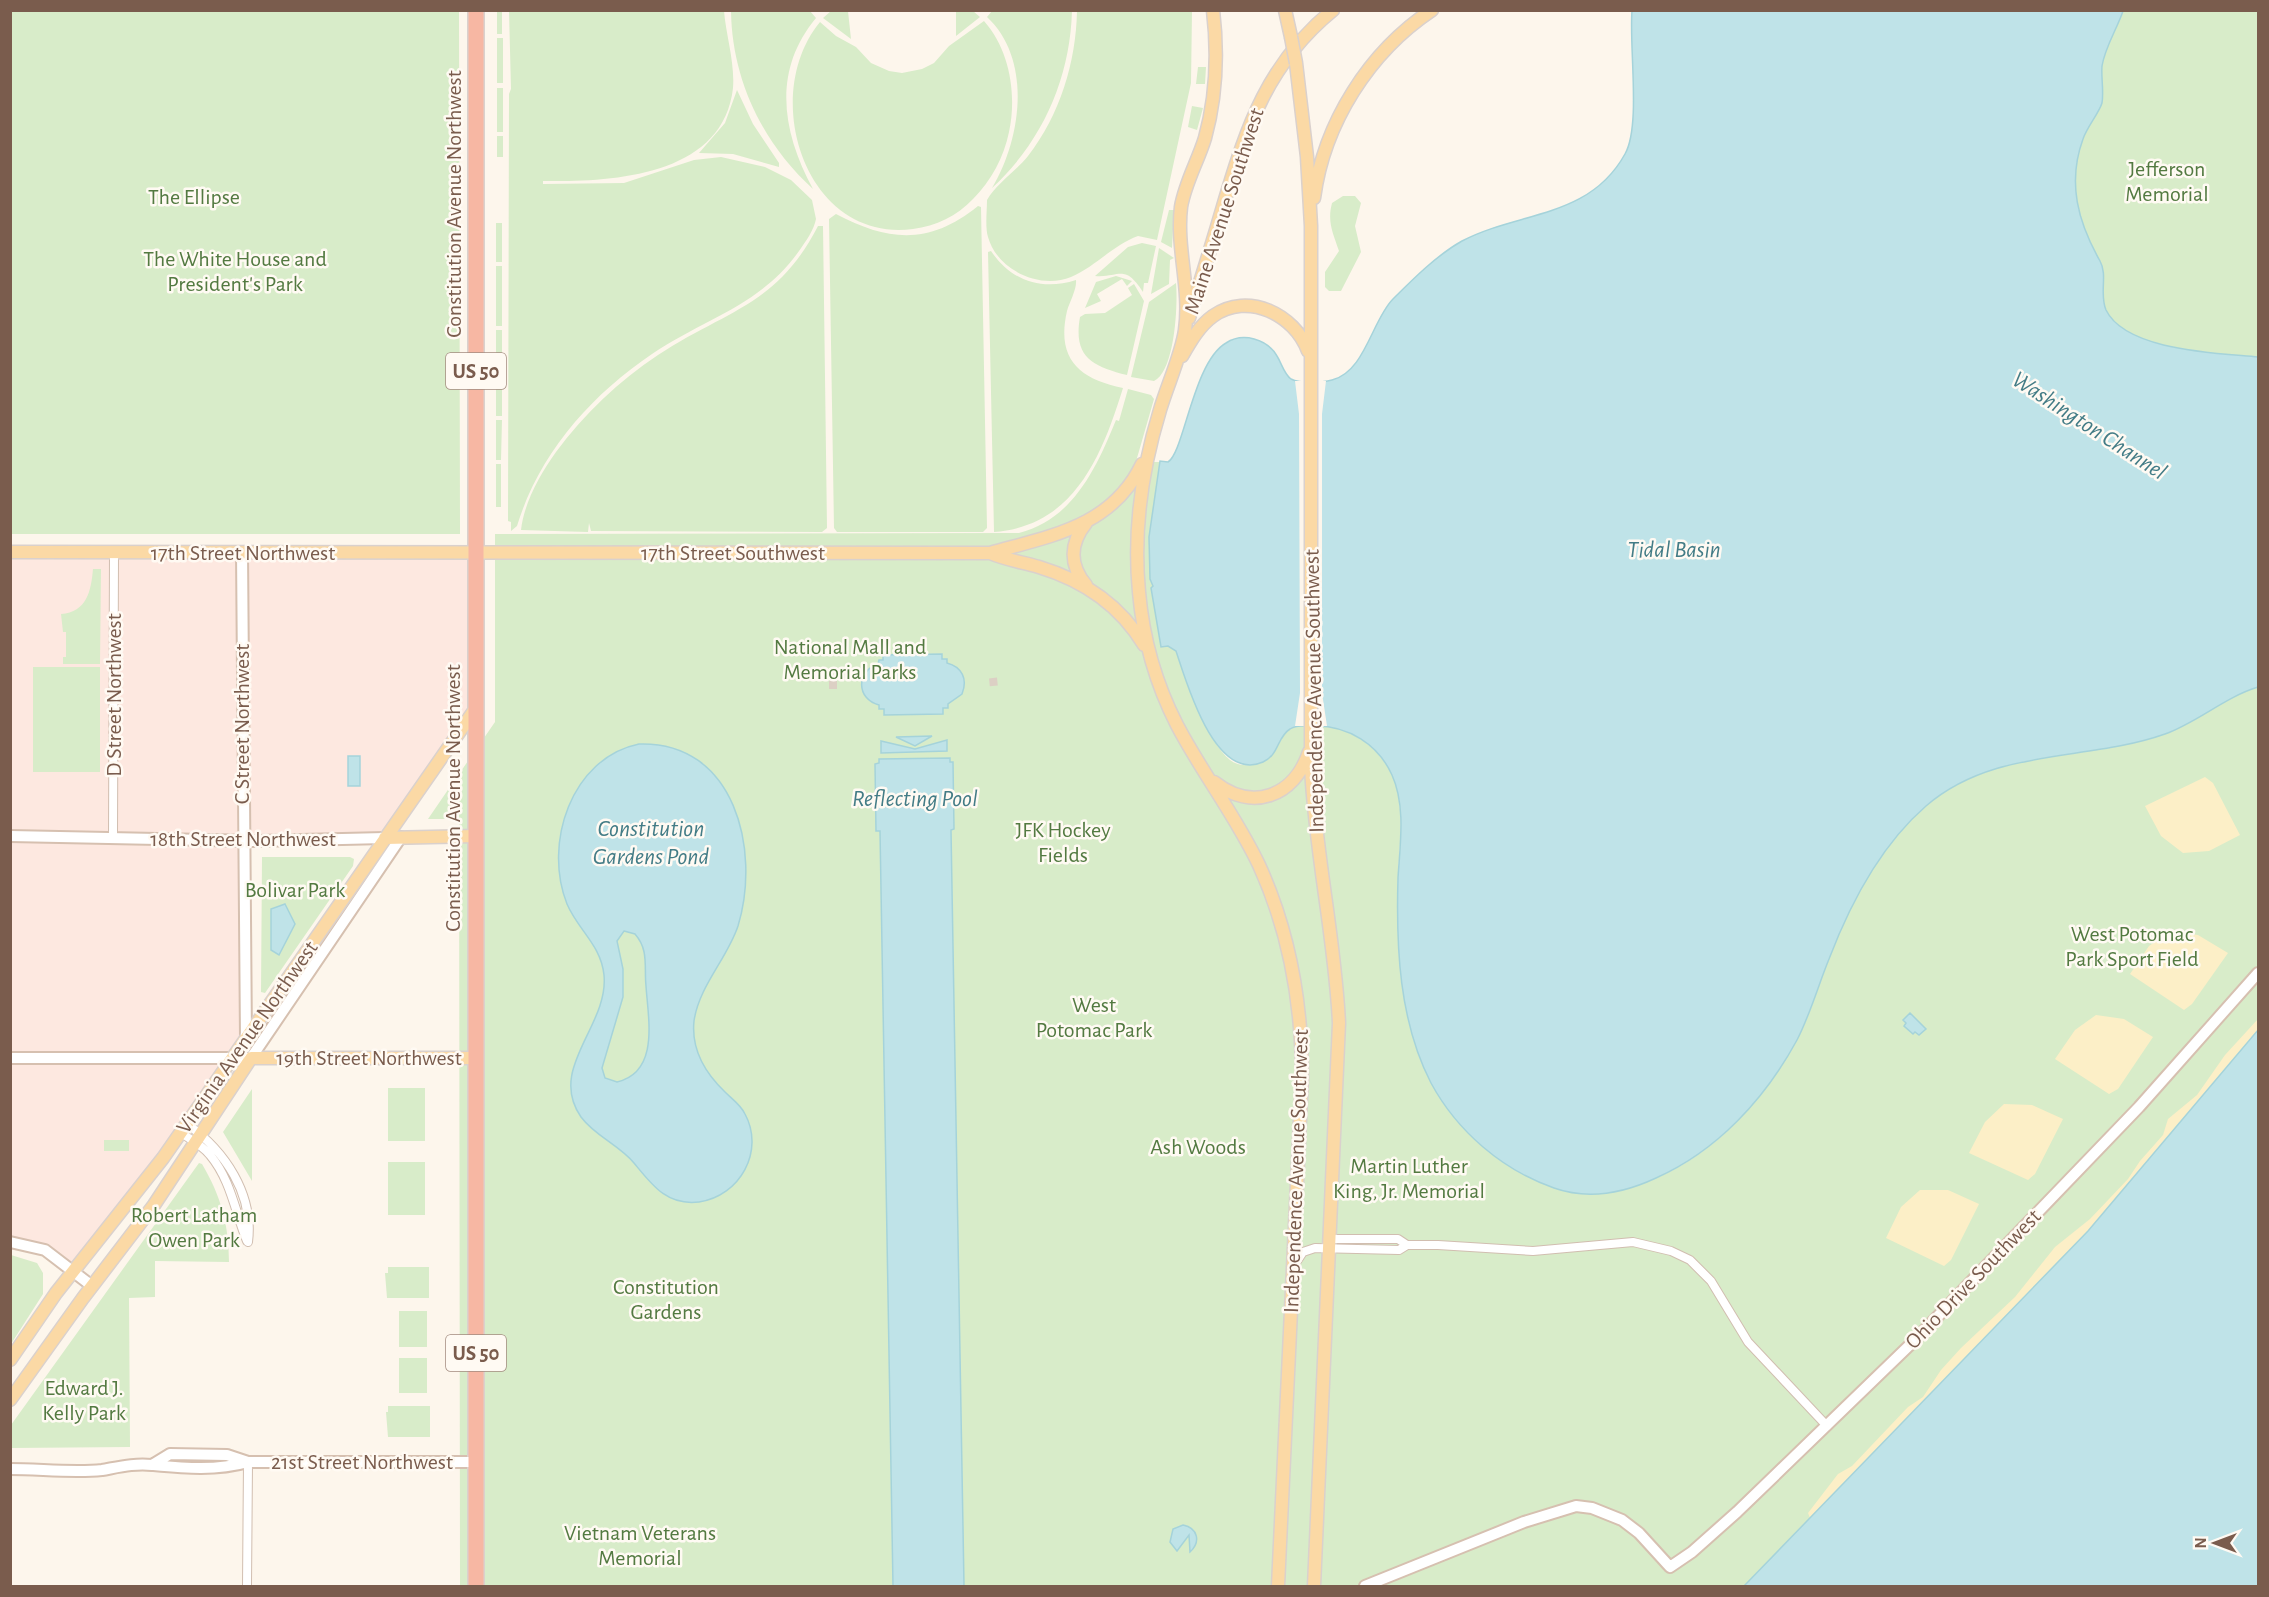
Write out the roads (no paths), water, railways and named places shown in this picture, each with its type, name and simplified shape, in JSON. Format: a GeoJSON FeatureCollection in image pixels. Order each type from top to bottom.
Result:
{"type":"FeatureCollection","features":[{"type":"Feature","properties":{"kind":"highway","name":"Constitution Avenue Northwest"},"geometry":{"type":"LineString","coordinates":[[476,1587],[477,10]]}},
{"type":"Feature","properties":{"kind":"main road","name":"Independence Avenue Southwest"},"geometry":{"type":"LineString","coordinates":[[1214,10],[1215,68],[1212,104],[1205,138],[1186,189],[1181,214],[1185,330],[1148,452],[1139,509],[1137,553],[1139,596],[1151,658],[1170,711],[1259,867],[1281,922],[1295,975],[1302,1036],[1302,1077],[1278,1587]]}},
{"type":"Feature","properties":{"kind":"main road","name":"Independence Avenue Southwest"},"geometry":{"type":"LineString","coordinates":[[1285,10],[1296,63],[1307,157],[1311,226],[1310,729],[1315,825],[1334,957],[1339,1023],[1314,1587]]}},
{"type":"Feature","properties":{"kind":"main road","name":"Maine Avenue Southwest"},"geometry":{"type":"LineString","coordinates":[[1185,330],[1244,136],[1257,105],[1297,46],[1333,10]]}},
{"type":"Feature","properties":{"kind":"main road"},"geometry":{"type":"LineString","coordinates":[[1311,226],[1321,166],[1344,108],[1363,76],[1386,50],[1432,10]]}},
{"type":"Feature","properties":{"kind":"main road"},"geometry":{"type":"LineString","coordinates":[[1170,374],[1194,336],[1212,316],[1227,309],[1244,306],[1260,307],[1289,321],[1303,339],[1310,358]]}},
{"type":"Feature","properties":{"kind":"main road","name":"17th Street Southwest"},"geometry":{"type":"LineString","coordinates":[[476,553],[990,554],[1035,543],[1086,522],[1125,490],[1148,452]]}},
{"type":"Feature","properties":{"kind":"main road"},"geometry":{"type":"LineString","coordinates":[[1086,522],[1077,536],[1073,558],[1076,572],[1088,589]]}},
{"type":"Feature","properties":{"kind":"main road","name":"17th Street Northwest"},"geometry":{"type":"LineString","coordinates":[[10,552],[476,553]]}},
{"type":"Feature","properties":{"kind":"main road","name":"17th Street Southwest"},"geometry":{"type":"LineString","coordinates":[[990,554],[1054,572],[1088,589],[1123,616],[1151,658]]}},
{"type":"Feature","properties":{"kind":"main road","name":"Virginia Avenue Northwest"},"geometry":{"type":"LineString","coordinates":[[10,1360],[74,1270],[143,1186],[476,708]]}},
{"type":"Feature","properties":{"kind":"main road"},"geometry":{"type":"LineString","coordinates":[[1207,775],[1224,790],[1242,797],[1272,794],[1288,786],[1298,776],[1311,746]]}},
{"type":"Feature","properties":{"kind":"main road","name":"18th Street Northwest"},"geometry":{"type":"LineString","coordinates":[[385,838],[476,836]]}},
{"type":"Feature","properties":{"kind":"main road","name":"Virginia Avenue Northwest"},"geometry":{"type":"LineString","coordinates":[[10,1400],[92,1286],[145,1219],[251,1058]]}},
{"type":"Feature","properties":{"kind":"main road","name":"19th Street Northwest"},"geometry":{"type":"LineString","coordinates":[[251,1058],[476,1058]]}},
{"type":"Feature","properties":{"kind":"street","name":"C Street Northwest"},"geometry":{"type":"LineString","coordinates":[[242,552],[246,1039]]}},
{"type":"Feature","properties":{"kind":"street","name":"D Street Northwest"},"geometry":{"type":"LineString","coordinates":[[113,838],[114,553]]}},
{"type":"Feature","properties":{"kind":"street","name":"18th Street Northwest"},"geometry":{"type":"LineString","coordinates":[[10,836],[385,838]]}},
{"type":"Feature","properties":{"kind":"street","name":"Virginia Avenue Northwest"},"geometry":{"type":"LineString","coordinates":[[251,1058],[401,837]]}},
{"type":"Feature","properties":{"kind":"street","name":"Ohio Drive Southwest"},"geometry":{"type":"LineString","coordinates":[[1365,1587],[1524,1522],[1576,1506],[1592,1508],[1622,1520],[1639,1533],[1670,1567],[1692,1552],[1730,1519],[1925,1330],[2131,1115],[2259,973]]}},
{"type":"Feature","properties":{"kind":"street","name":"19th Street Northwest"},"geometry":{"type":"LineString","coordinates":[[10,1058],[251,1058]]}},
{"type":"Feature","properties":{"kind":"street"},"geometry":{"type":"LineString","coordinates":[[184,1128],[217,1148],[237,1182],[250,1222],[248,1242],[220,1170],[199,1139]]}},
{"type":"Feature","properties":{"kind":"street"},"geometry":{"type":"LineString","coordinates":[[10,1242],[38,1247],[74,1270],[92,1286]]}},
{"type":"Feature","properties":{"kind":"street"},"geometry":{"type":"LineString","coordinates":[[1294,1266],[1298,1257],[1308,1250],[1330,1244],[1399,1250],[1407,1245],[1533,1251],[1633,1242],[1671,1251],[1690,1260],[1711,1281],[1748,1342],[1827,1426]]}},
{"type":"Feature","properties":{"kind":"street"},"geometry":{"type":"LineString","coordinates":[[247,1587],[248,1462]]}},
{"type":"Feature","properties":{"kind":"street","name":"21st Street Northwest"},"geometry":{"type":"LineString","coordinates":[[10,1469],[102,1470],[120,1465],[228,1468],[248,1462],[476,1462]]}},
{"type":"Feature","properties":{"kind":"water","name":"Tidal Basin"},"geometry":{"type":"Polygon","coordinates":[[[1632,11],[2123,11],[2108,45],[2102,66],[2102,103],[2085,134],[2078,155],[2077,202],[2086,232],[2102,266],[2104,304],[2117,324],[2152,342],[2198,351],[2258,357],[2258,687],[2234,697],[2165,734],[2104,749],[2041,758],[1981,774],[1953,787],[1926,806],[1895,839],[1868,876],[1837,938],[1797,1040],[1770,1083],[1754,1102],[1719,1138],[1678,1167],[1631,1188],[1606,1193],[1580,1194],[1554,1188],[1516,1171],[1483,1147],[1468,1133],[1442,1101],[1420,1059],[1406,1009],[1399,957],[1398,878],[1401,813],[1396,787],[1386,764],[1379,754],[1361,739],[1339,729],[1328,727],[1293,727],[1286,732],[1268,759],[1246,765],[1231,758],[1217,745],[1196,706],[1176,651],[1168,646],[1161,647],[1151,588],[1153,586],[1150,579],[1149,537],[1160,461],[1168,462],[1174,455],[1205,368],[1215,353],[1226,343],[1240,338],[1254,339],[1273,350],[1291,379],[1300,382],[1332,380],[1343,375],[1352,367],[1393,299],[1443,253],[1484,231],[1573,202],[1592,191],[1610,175],[1625,154],[1630,141],[1633,106],[1632,11]]]}},
{"type":"Feature","properties":{"kind":"water"},"geometry":{"type":"Polygon","coordinates":[[[942,654],[942,659],[947,659],[947,663],[957,667],[964,679],[962,694],[948,704],[948,708],[943,708],[943,714],[884,715],[884,709],[879,709],[879,705],[866,697],[862,685],[863,678],[871,668],[878,664],[879,660],[883,660],[883,655],[942,654]]]}},
{"type":"Feature","properties":{"kind":"water"},"geometry":{"type":"Polygon","coordinates":[[[932,736],[915,746],[896,737],[932,736]]]}},
{"type":"Feature","properties":{"kind":"water"},"geometry":{"type":"Polygon","coordinates":[[[947,740],[947,751],[881,753],[881,741],[915,749],[947,740]]]}},
{"type":"Feature","properties":{"kind":"water","name":"Constitution Gardens Pond"},"geometry":{"type":"Polygon","coordinates":[[[639,744],[672,748],[698,760],[719,780],[733,805],[742,834],[746,865],[744,896],[738,926],[701,996],[694,1021],[694,1032],[697,1051],[706,1069],[745,1114],[752,1143],[745,1170],[737,1181],[714,1198],[699,1202],[678,1201],[661,1192],[628,1157],[587,1124],[572,1099],[571,1081],[575,1064],[598,1012],[603,994],[604,975],[594,946],[567,904],[560,880],[561,831],[568,807],[580,785],[596,766],[615,752],[639,744]],[[624,931],[617,941],[623,969],[623,997],[602,1068],[605,1078],[617,1082],[631,1076],[640,1067],[646,1056],[648,1042],[645,958],[642,946],[635,934],[624,931]]]}},
{"type":"Feature","properties":{"kind":"water"},"geometry":{"type":"Polygon","coordinates":[[[348,756],[360,756],[360,786],[348,786],[348,756]]]}},
{"type":"Feature","properties":{"kind":"water","name":"Reflecting Pool"},"geometry":{"type":"Polygon","coordinates":[[[950,758],[950,762],[953,762],[954,829],[951,830],[964,1586],[893,1586],[880,831],[876,831],[875,764],[879,763],[879,759],[950,758]]]}},
{"type":"Feature","properties":{"kind":"water"},"geometry":{"type":"Polygon","coordinates":[[[285,904],[295,924],[279,955],[271,950],[271,909],[285,904]]]}},
{"type":"Feature","properties":{"kind":"water"},"geometry":{"type":"Polygon","coordinates":[[[1910,1013],[1926,1029],[1919,1035],[1915,1032],[1913,1034],[1904,1026],[1906,1023],[1903,1020],[1910,1013]]]}},
{"type":"Feature","properties":{"kind":"water"},"geometry":{"type":"Polygon","coordinates":[[[2258,1030],[2258,1586],[1744,1586],[2088,1231],[2258,1030]]]}},
{"type":"Feature","properties":{"kind":"water"},"geometry":{"type":"Polygon","coordinates":[[[1183,1525],[1195,1532],[1196,1544],[1190,1552],[1189,1535],[1177,1551],[1170,1542],[1173,1529],[1183,1525]]]}},
{"type":"Feature","properties":{"kind":"tunnel"},"geometry":{"type":"LineString","coordinates":[[993,678],[994,688]]}},
{"type":"Feature","properties":{"kind":"tunnel"},"geometry":{"type":"LineString","coordinates":[[833,681],[833,691]]}},
{"type":"Feature","properties":{"kind":"park label","name":"Jefferson Memorial"},"geometry":{"type":"Point","coordinates":[2167,182]}},
{"type":"Feature","properties":{"kind":"park label","name":"The Ellipse"},"geometry":{"type":"Point","coordinates":[194,197]}},
{"type":"Feature","properties":{"kind":"park label","name":"The White House and President's Park"},"geometry":{"type":"Point","coordinates":[235,272]}},
{"type":"Feature","properties":{"kind":"park label","name":"National Mall and Memorial Parks"},"geometry":{"type":"Point","coordinates":[850,660]}},
{"type":"Feature","properties":{"kind":"park label","name":"JFK Hockey Fields"},"geometry":{"type":"Point","coordinates":[1063,842]}},
{"type":"Feature","properties":{"kind":"park label","name":"Bolivar Park"},"geometry":{"type":"Point","coordinates":[295,890]}},
{"type":"Feature","properties":{"kind":"park label","name":"West Potomac Park Sport Field"},"geometry":{"type":"Point","coordinates":[2132,946]}},
{"type":"Feature","properties":{"kind":"park label","name":"West Potomac Park"},"geometry":{"type":"Point","coordinates":[1094,1018]}},
{"type":"Feature","properties":{"kind":"park label","name":"Ash Woods"},"geometry":{"type":"Point","coordinates":[1198,1147]}},
{"type":"Feature","properties":{"kind":"park label","name":"Martin Luther King, Jr. Memorial"},"geometry":{"type":"Point","coordinates":[1409,1178]}},
{"type":"Feature","properties":{"kind":"park label","name":"Robert Latham Owen Park"},"geometry":{"type":"Point","coordinates":[194,1228]}},
{"type":"Feature","properties":{"kind":"park label","name":"Constitution Gardens"},"geometry":{"type":"Point","coordinates":[666,1300]}},
{"type":"Feature","properties":{"kind":"park label","name":"Edward J. Kelly Park"},"geometry":{"type":"Point","coordinates":[84,1400]}},
{"type":"Feature","properties":{"kind":"park label","name":"Vietnam Veterans Memorial"},"geometry":{"type":"Point","coordinates":[640,1546]}},
{"type":"Feature","properties":{"kind":"water label","name":"Washington Channel"},"geometry":{"type":"Point","coordinates":[2089,426]}}]}
